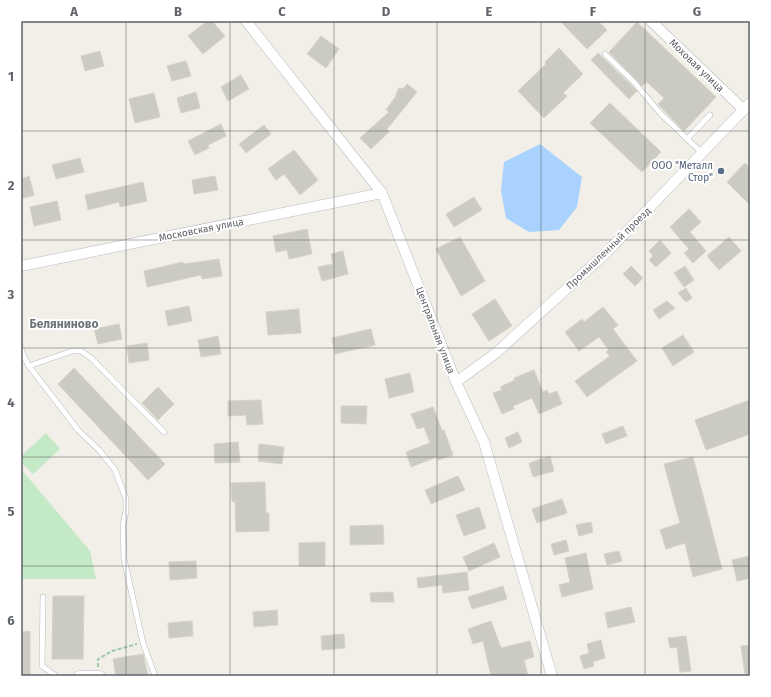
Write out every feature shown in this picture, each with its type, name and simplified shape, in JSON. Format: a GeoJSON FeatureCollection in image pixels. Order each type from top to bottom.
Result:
{"type":"FeatureCollection","features":[{"type":"Feature","properties":{"kind":"street","name":"Центральная улица"},"geometry":{"type":"LineString","coordinates":[[246,21],[382,193],[456,382],[484,442],[552,676]]}},
{"type":"Feature","properties":{"kind":"street","name":"Моховая улица"},"geometry":{"type":"LineString","coordinates":[[651,21],[747,106]]}},
{"type":"Feature","properties":{"kind":"street","name":"Промышленный проезд"},"geometry":{"type":"LineString","coordinates":[[456,382],[496,353],[606,252],[747,106]]}},
{"type":"Feature","properties":{"kind":"street","name":"Московская улица"},"geometry":{"type":"LineString","coordinates":[[21,266],[382,193]]}},
{"type":"Feature","properties":{"kind":"street"},"geometry":{"type":"LineString","coordinates":[[79,676],[100,676]]}},
{"type":"Feature","properties":{"kind":"lane"},"geometry":{"type":"LineString","coordinates":[[605,54],[633,81],[661,114],[702,153]]}},
{"type":"Feature","properties":{"kind":"lane"},"geometry":{"type":"LineString","coordinates":[[687,139],[710,116]]}},
{"type":"Feature","properties":{"kind":"lane"},"geometry":{"type":"LineString","coordinates":[[21,347],[23,355],[29,366],[78,430],[99,450],[115,470],[126,499],[126,512],[123,525],[124,559],[143,643],[155,676]]}},
{"type":"Feature","properties":{"kind":"lane"},"geometry":{"type":"LineString","coordinates":[[29,366],[72,351],[81,351],[91,358],[164,432]]}},
{"type":"Feature","properties":{"kind":"lane"},"geometry":{"type":"LineString","coordinates":[[43,597],[42,666],[56,676]]}},
{"type":"Feature","properties":{"kind":"path"},"geometry":{"type":"LineString","coordinates":[[97,676],[98,659],[112,651],[143,643]]}},
{"type":"Feature","properties":{"kind":"green space"},"geometry":{"type":"Polygon","coordinates":[[[46,433],[60,449],[33,474],[21,462],[21,456],[46,433]]]}},
{"type":"Feature","properties":{"kind":"green space"},"geometry":{"type":"Polygon","coordinates":[[[21,469],[90,551],[96,579],[21,579],[21,469]]]}},
{"type":"Feature","properties":{"kind":"water"},"geometry":{"type":"Polygon","coordinates":[[[540,144],[582,177],[577,207],[559,230],[529,232],[506,218],[501,191],[504,162],[540,144]]]}},
{"type":"Feature","properties":{"kind":"building"},"geometry":{"type":"Polygon","coordinates":[[[207,21],[212,21],[225,36],[203,54],[188,36],[207,21]]]}},
{"type":"Feature","properties":{"kind":"building"},"geometry":{"type":"Polygon","coordinates":[[[560,21],[598,21],[607,30],[587,49],[560,21]]]}},
{"type":"Feature","properties":{"kind":"building"},"geometry":{"type":"Polygon","coordinates":[[[637,22],[716,97],[684,131],[658,104],[664,98],[647,82],[642,86],[609,52],[637,22]]]}},
{"type":"Feature","properties":{"kind":"building"},"geometry":{"type":"Polygon","coordinates":[[[321,36],[339,49],[326,68],[307,54],[321,36]]]}},
{"type":"Feature","properties":{"kind":"building"},"geometry":{"type":"Polygon","coordinates":[[[559,48],[583,74],[563,93],[567,96],[544,118],[518,91],[546,64],[545,62],[559,48]]]}},
{"type":"Feature","properties":{"kind":"building"},"geometry":{"type":"Polygon","coordinates":[[[100,51],[104,66],[85,71],[81,56],[100,51]]]}},
{"type":"Feature","properties":{"kind":"building"},"geometry":{"type":"Polygon","coordinates":[[[598,53],[637,91],[629,99],[591,60],[598,53]]]}},
{"type":"Feature","properties":{"kind":"building"},"geometry":{"type":"Polygon","coordinates":[[[186,61],[191,76],[172,81],[167,66],[186,61]]]}},
{"type":"Feature","properties":{"kind":"building"},"geometry":{"type":"Polygon","coordinates":[[[241,75],[249,89],[228,101],[221,87],[241,75]]]}},
{"type":"Feature","properties":{"kind":"building"},"geometry":{"type":"Polygon","coordinates":[[[407,84],[417,92],[387,129],[389,132],[371,149],[360,138],[389,112],[386,110],[396,96],[399,88],[403,89],[407,84]]]}},
{"type":"Feature","properties":{"kind":"building"},"geometry":{"type":"Polygon","coordinates":[[[196,92],[200,108],[181,113],[177,98],[196,92]]]}},
{"type":"Feature","properties":{"kind":"building"},"geometry":{"type":"Polygon","coordinates":[[[154,93],[160,117],[135,123],[129,99],[154,93]]]}},
{"type":"Feature","properties":{"kind":"building"},"geometry":{"type":"Polygon","coordinates":[[[610,103],[661,152],[642,172],[590,123],[610,103]]]}},
{"type":"Feature","properties":{"kind":"building"},"geometry":{"type":"Polygon","coordinates":[[[221,124],[226,136],[208,145],[209,148],[195,155],[188,141],[221,124]]]}},
{"type":"Feature","properties":{"kind":"building"},"geometry":{"type":"Polygon","coordinates":[[[264,125],[271,134],[246,153],[239,144],[264,125]]]}},
{"type":"Feature","properties":{"kind":"building"},"geometry":{"type":"Polygon","coordinates":[[[294,150],[318,180],[300,195],[284,174],[276,180],[268,169],[294,150]]]}},
{"type":"Feature","properties":{"kind":"building"},"geometry":{"type":"Polygon","coordinates":[[[80,158],[84,172],[56,179],[52,165],[80,158]]]}},
{"type":"Feature","properties":{"kind":"building"},"geometry":{"type":"Polygon","coordinates":[[[745,163],[750,168],[750,205],[727,182],[745,163]]]}},
{"type":"Feature","properties":{"kind":"building"},"geometry":{"type":"Polygon","coordinates":[[[29,176],[34,195],[21,199],[21,179],[29,176]]]}},
{"type":"Feature","properties":{"kind":"building"},"geometry":{"type":"Polygon","coordinates":[[[215,176],[218,190],[194,194],[192,180],[215,176]]]}},
{"type":"Feature","properties":{"kind":"building"},"geometry":{"type":"Polygon","coordinates":[[[143,182],[147,201],[120,207],[119,202],[88,210],[85,195],[143,182]]]}},
{"type":"Feature","properties":{"kind":"building"},"geometry":{"type":"Polygon","coordinates":[[[474,197],[482,210],[454,227],[446,214],[474,197]]]}},
{"type":"Feature","properties":{"kind":"building"},"geometry":{"type":"Polygon","coordinates":[[[57,201],[61,220],[34,226],[30,207],[57,201]]]}},
{"type":"Feature","properties":{"kind":"building"},"geometry":{"type":"Polygon","coordinates":[[[689,209],[701,222],[690,232],[706,251],[693,263],[684,253],[689,249],[670,227],[689,209]]]}},
{"type":"Feature","properties":{"kind":"building"},"geometry":{"type":"Polygon","coordinates":[[[307,229],[312,254],[289,259],[287,250],[276,252],[273,236],[307,229]]]}},
{"type":"Feature","properties":{"kind":"building"},"geometry":{"type":"Polygon","coordinates":[[[460,237],[485,281],[461,296],[436,249],[460,237]]]}},
{"type":"Feature","properties":{"kind":"building"},"geometry":{"type":"Polygon","coordinates":[[[729,237],[741,251],[719,270],[707,256],[729,237]]]}},
{"type":"Feature","properties":{"kind":"building"},"geometry":{"type":"Polygon","coordinates":[[[660,240],[671,253],[656,267],[649,260],[653,256],[649,251],[660,240]]]}},
{"type":"Feature","properties":{"kind":"building"},"geometry":{"type":"Polygon","coordinates":[[[343,251],[348,274],[322,281],[318,267],[333,264],[331,254],[343,251]]]}},
{"type":"Feature","properties":{"kind":"building"},"geometry":{"type":"Polygon","coordinates":[[[219,259],[222,276],[202,279],[201,275],[147,287],[144,271],[183,262],[184,264],[219,259]]]}},
{"type":"Feature","properties":{"kind":"building"},"geometry":{"type":"Polygon","coordinates":[[[631,266],[643,278],[635,286],[623,274],[631,266]]]}},
{"type":"Feature","properties":{"kind":"building"},"geometry":{"type":"Polygon","coordinates":[[[685,266],[694,280],[684,287],[674,273],[685,266]]]}},
{"type":"Feature","properties":{"kind":"building"},"geometry":{"type":"Polygon","coordinates":[[[686,288],[692,298],[686,302],[678,293],[686,288]]]}},
{"type":"Feature","properties":{"kind":"building"},"geometry":{"type":"Polygon","coordinates":[[[495,299],[512,326],[489,341],[472,314],[495,299]]]}},
{"type":"Feature","properties":{"kind":"building"},"geometry":{"type":"Polygon","coordinates":[[[667,301],[675,308],[659,319],[653,310],[667,301]]]}},
{"type":"Feature","properties":{"kind":"building"},"geometry":{"type":"Polygon","coordinates":[[[189,306],[192,321],[168,326],[165,311],[189,306]]]}},
{"type":"Feature","properties":{"kind":"building"},"geometry":{"type":"Polygon","coordinates":[[[603,307],[618,325],[613,329],[637,361],[587,397],[575,381],[610,356],[606,352],[609,350],[599,337],[579,351],[565,332],[582,319],[584,322],[603,307]]]}},
{"type":"Feature","properties":{"kind":"building"},"geometry":{"type":"Polygon","coordinates":[[[299,309],[301,333],[268,335],[266,312],[299,309]]]}},
{"type":"Feature","properties":{"kind":"building"},"geometry":{"type":"Polygon","coordinates":[[[119,324],[122,339],[98,344],[94,329],[119,324]]]}},
{"type":"Feature","properties":{"kind":"building"},"geometry":{"type":"Polygon","coordinates":[[[371,329],[375,345],[335,354],[332,338],[371,329]]]}},
{"type":"Feature","properties":{"kind":"building"},"geometry":{"type":"Polygon","coordinates":[[[683,335],[694,352],[673,366],[662,348],[683,335]]]}},
{"type":"Feature","properties":{"kind":"building"},"geometry":{"type":"Polygon","coordinates":[[[218,336],[221,354],[201,357],[198,340],[218,336]]]}},
{"type":"Feature","properties":{"kind":"building"},"geometry":{"type":"Polygon","coordinates":[[[147,343],[149,360],[129,363],[127,346],[147,343]]]}},
{"type":"Feature","properties":{"kind":"building"},"geometry":{"type":"Polygon","coordinates":[[[74,368],[165,464],[148,480],[58,384],[74,368]]]}},
{"type":"Feature","properties":{"kind":"building"},"geometry":{"type":"Polygon","coordinates":[[[534,370],[543,392],[547,390],[549,394],[557,391],[562,404],[539,414],[532,398],[513,406],[514,409],[502,414],[493,393],[502,390],[500,387],[515,380],[514,378],[534,370]]]}},
{"type":"Feature","properties":{"kind":"building"},"geometry":{"type":"Polygon","coordinates":[[[410,373],[414,392],[389,398],[385,379],[410,373]]]}},
{"type":"Feature","properties":{"kind":"building"},"geometry":{"type":"Polygon","coordinates":[[[158,387],[174,404],[158,420],[142,403],[158,387]]]}},
{"type":"Feature","properties":{"kind":"building"},"geometry":{"type":"Polygon","coordinates":[[[261,400],[263,424],[247,425],[246,415],[228,416],[228,401],[261,400]]]}},
{"type":"Feature","properties":{"kind":"building"},"geometry":{"type":"Polygon","coordinates":[[[750,400],[750,434],[706,450],[695,420],[750,400]]]}},
{"type":"Feature","properties":{"kind":"building"},"geometry":{"type":"Polygon","coordinates":[[[341,406],[367,406],[366,424],[341,423],[341,406]]]}},
{"type":"Feature","properties":{"kind":"building"},"geometry":{"type":"Polygon","coordinates":[[[433,407],[442,431],[444,430],[453,455],[438,460],[437,457],[411,467],[406,452],[430,443],[424,427],[417,429],[411,414],[433,407]]]}},
{"type":"Feature","properties":{"kind":"building"},"geometry":{"type":"Polygon","coordinates":[[[623,426],[627,436],[606,444],[602,434],[623,426]]]}},
{"type":"Feature","properties":{"kind":"building"},"geometry":{"type":"Polygon","coordinates":[[[518,432],[522,442],[509,448],[505,438],[518,432]]]}},
{"type":"Feature","properties":{"kind":"building"},"geometry":{"type":"Polygon","coordinates":[[[238,442],[240,462],[215,463],[214,444],[238,442]]]}},
{"type":"Feature","properties":{"kind":"building"},"geometry":{"type":"Polygon","coordinates":[[[259,444],[284,447],[282,464],[258,461],[259,444]]]}},
{"type":"Feature","properties":{"kind":"building"},"geometry":{"type":"Polygon","coordinates":[[[550,456],[554,471],[533,477],[529,463],[550,456]]]}},
{"type":"Feature","properties":{"kind":"building"},"geometry":{"type":"Polygon","coordinates":[[[693,457],[722,569],[693,577],[685,543],[666,549],[660,530],[680,523],[664,464],[693,457]]]}},
{"type":"Feature","properties":{"kind":"building"},"geometry":{"type":"Polygon","coordinates":[[[458,476],[465,490],[431,504],[425,490],[458,476]]]}},
{"type":"Feature","properties":{"kind":"building"},"geometry":{"type":"Polygon","coordinates":[[[265,482],[266,513],[269,513],[269,531],[236,532],[235,501],[232,502],[231,483],[265,482]]]}},
{"type":"Feature","properties":{"kind":"building"},"geometry":{"type":"Polygon","coordinates":[[[562,499],[567,513],[537,523],[532,509],[562,499]]]}},
{"type":"Feature","properties":{"kind":"building"},"geometry":{"type":"Polygon","coordinates":[[[479,507],[486,528],[464,536],[456,515],[479,507]]]}},
{"type":"Feature","properties":{"kind":"building"},"geometry":{"type":"Polygon","coordinates":[[[591,522],[593,532],[579,536],[576,525],[591,522]]]}},
{"type":"Feature","properties":{"kind":"building"},"geometry":{"type":"Polygon","coordinates":[[[383,525],[384,544],[350,545],[350,526],[383,525]]]}},
{"type":"Feature","properties":{"kind":"building"},"geometry":{"type":"Polygon","coordinates":[[[566,540],[569,551],[554,555],[551,544],[566,540]]]}},
{"type":"Feature","properties":{"kind":"building"},"geometry":{"type":"Polygon","coordinates":[[[325,542],[325,566],[299,566],[299,543],[325,542]]]}},
{"type":"Feature","properties":{"kind":"building"},"geometry":{"type":"Polygon","coordinates":[[[494,543],[500,557],[469,571],[463,557],[494,543]]]}},
{"type":"Feature","properties":{"kind":"building"},"geometry":{"type":"Polygon","coordinates":[[[619,551],[622,561],[607,565],[604,554],[619,551]]]}},
{"type":"Feature","properties":{"kind":"building"},"geometry":{"type":"Polygon","coordinates":[[[586,553],[593,589],[562,597],[559,585],[570,582],[565,558],[586,553]]]}},
{"type":"Feature","properties":{"kind":"building"},"geometry":{"type":"Polygon","coordinates":[[[750,556],[750,578],[737,581],[732,560],[750,556]]]}},
{"type":"Feature","properties":{"kind":"building"},"geometry":{"type":"Polygon","coordinates":[[[196,561],[197,578],[170,580],[169,562],[196,561]]]}},
{"type":"Feature","properties":{"kind":"building"},"geometry":{"type":"Polygon","coordinates":[[[467,572],[469,590],[443,593],[442,585],[418,588],[417,578],[467,572]]]}},
{"type":"Feature","properties":{"kind":"building"},"geometry":{"type":"Polygon","coordinates":[[[503,586],[507,599],[472,609],[468,597],[503,586]]]}},
{"type":"Feature","properties":{"kind":"building"},"geometry":{"type":"Polygon","coordinates":[[[393,592],[394,602],[371,602],[370,593],[393,592]]]}},
{"type":"Feature","properties":{"kind":"building"},"geometry":{"type":"Polygon","coordinates":[[[53,596],[84,596],[83,659],[52,659],[53,596]]]}},
{"type":"Feature","properties":{"kind":"building"},"geometry":{"type":"Polygon","coordinates":[[[631,607],[635,622],[608,628],[605,613],[631,607]]]}},
{"type":"Feature","properties":{"kind":"building"},"geometry":{"type":"Polygon","coordinates":[[[277,610],[278,625],[254,627],[253,612],[277,610]]]}},
{"type":"Feature","properties":{"kind":"building"},"geometry":{"type":"Polygon","coordinates":[[[192,621],[193,636],[169,638],[168,623],[192,621]]]}},
{"type":"Feature","properties":{"kind":"building"},"geometry":{"type":"Polygon","coordinates":[[[491,621],[501,648],[530,641],[534,657],[524,660],[528,676],[491,676],[483,641],[473,644],[468,629],[491,621]]]}},
{"type":"Feature","properties":{"kind":"building"},"geometry":{"type":"Polygon","coordinates":[[[30,631],[30,676],[21,676],[21,632],[30,631]]]}},
{"type":"Feature","properties":{"kind":"building"},"geometry":{"type":"Polygon","coordinates":[[[344,634],[345,648],[322,650],[321,636],[344,634]]]}},
{"type":"Feature","properties":{"kind":"building"},"geometry":{"type":"Polygon","coordinates":[[[686,636],[691,671],[680,672],[677,647],[670,648],[668,638],[686,636]]]}},
{"type":"Feature","properties":{"kind":"building"},"geometry":{"type":"Polygon","coordinates":[[[601,640],[605,658],[593,662],[594,666],[584,669],[580,656],[589,653],[587,644],[601,640]]]}},
{"type":"Feature","properties":{"kind":"building"},"geometry":{"type":"Polygon","coordinates":[[[750,645],[750,674],[745,674],[741,646],[750,645]]]}},
{"type":"Feature","properties":{"kind":"building"},"geometry":{"type":"Polygon","coordinates":[[[143,654],[148,676],[116,676],[113,659],[143,654]]]}},
{"type":"Feature","properties":{"kind":"place","name":"ООО \"Металл Стор\""},"geometry":{"type":"Point","coordinates":[721,171]}},
{"type":"Feature","properties":{"kind":"district","name":"Беляниново"},"geometry":{"type":"Point","coordinates":[64,324]}}]}
